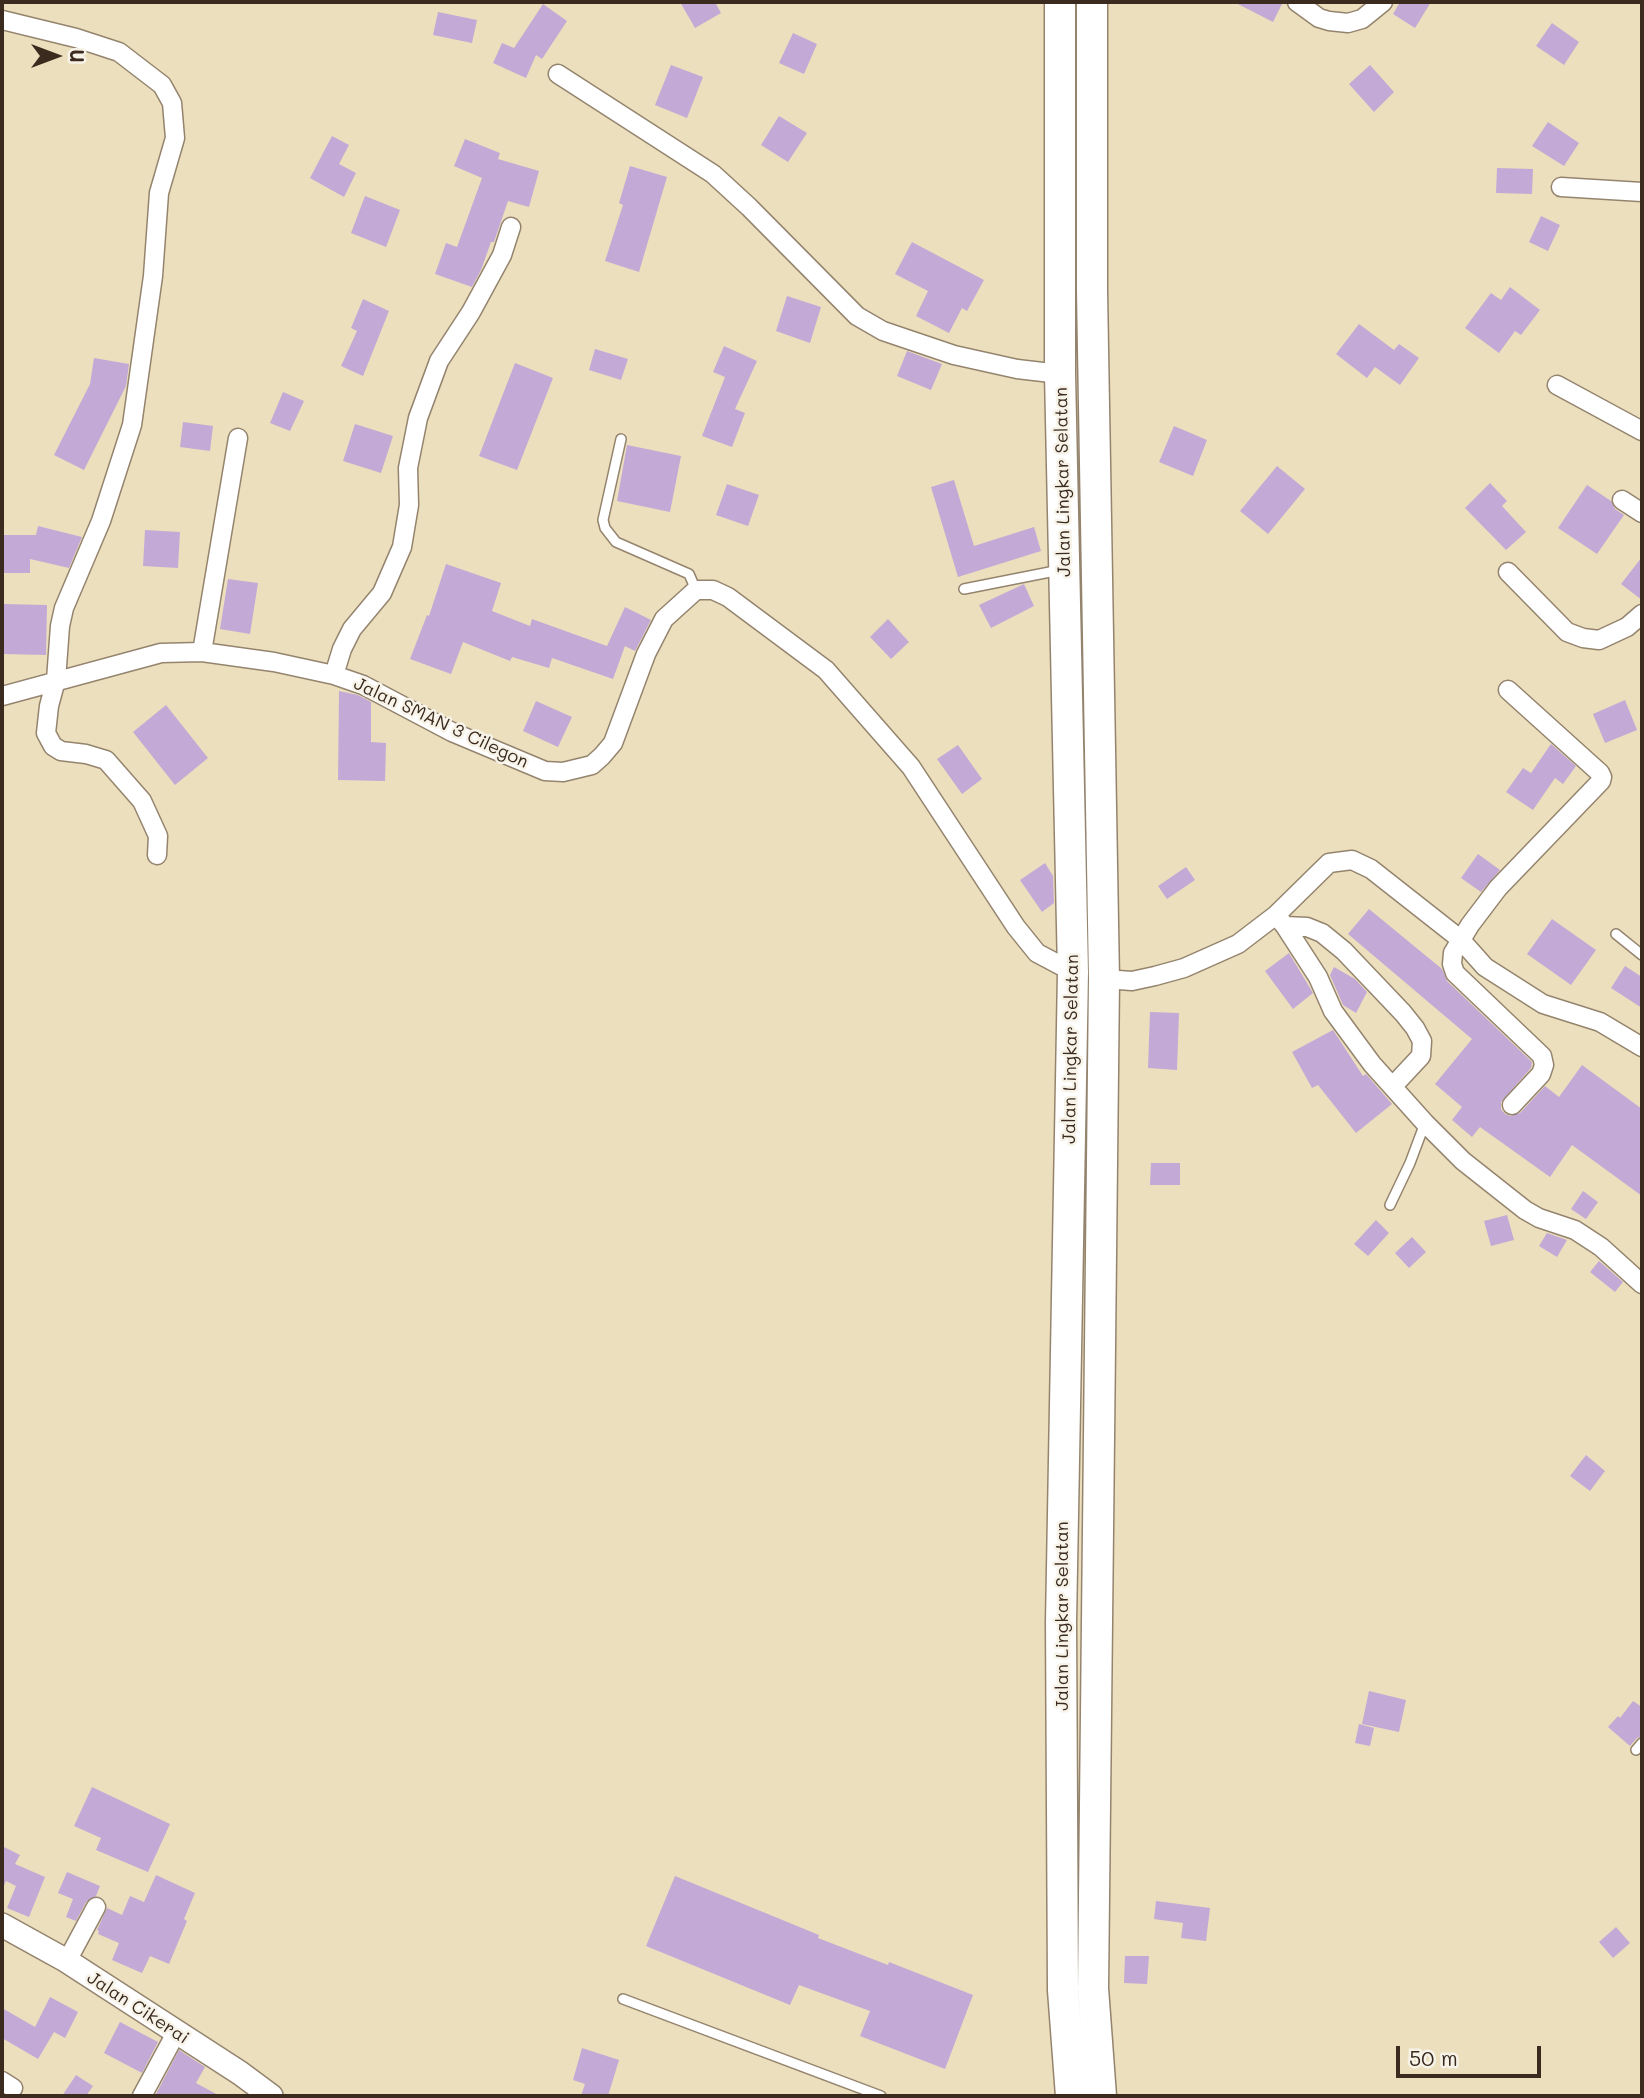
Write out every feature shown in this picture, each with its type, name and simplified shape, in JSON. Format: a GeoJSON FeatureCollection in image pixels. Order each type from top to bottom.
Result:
{"type":"FeatureCollection","features":[{"type":"Feature","properties":{"kind":"highway"},"geometry":{"type":"LineString","coordinates":[[1060,6],[1092,6]]}},
{"type":"Feature","properties":{"kind":"highway","name":"Jalan Lingkar Selatan"},"geometry":{"type":"LineString","coordinates":[[1060,6],[1060,374],[1073,972],[1061,1622],[1063,1990],[1071,2096]]}},
{"type":"Feature","properties":{"kind":"highway","name":"Jalan Lingkar Selatan"},"geometry":{"type":"LineString","coordinates":[[1092,6],[1092,291],[1104,979],[1093,1987],[1101,2096]]}},
{"type":"Feature","properties":{"kind":"highway"},"geometry":{"type":"LineString","coordinates":[[1073,972],[1104,979]]}},
{"type":"Feature","properties":{"kind":"street"},"geometry":{"type":"LineString","coordinates":[[1297,2],[1319,18],[1348,23],[1362,19],[1383,2]]}},
{"type":"Feature","properties":{"kind":"street"},"geometry":{"type":"LineString","coordinates":[[2,20],[76,38],[119,52],[162,85],[172,103],[175,138],[159,193],[153,276],[132,425],[102,521],[64,608],[56,680],[46,733],[53,746],[61,751],[106,760],[142,801],[158,836],[157,855]]}},
{"type":"Feature","properties":{"kind":"street"},"geometry":{"type":"LineString","coordinates":[[558,74],[713,174],[749,207],[842,303],[866,321],[883,331],[954,355],[1017,369],[1060,374]]}},
{"type":"Feature","properties":{"kind":"street"},"geometry":{"type":"LineString","coordinates":[[1561,187],[1642,192]]}},
{"type":"Feature","properties":{"kind":"street"},"geometry":{"type":"LineString","coordinates":[[334,675],[352,629],[382,593],[402,547],[410,505],[408,468],[418,418],[439,361],[471,312],[502,255],[511,227]]}},
{"type":"Feature","properties":{"kind":"street"},"geometry":{"type":"LineString","coordinates":[[1557,385],[1642,431]]}},
{"type":"Feature","properties":{"kind":"street"},"geometry":{"type":"LineString","coordinates":[[202,652],[238,438]]}},
{"type":"Feature","properties":{"kind":"street"},"geometry":{"type":"LineString","coordinates":[[1622,500],[1642,513]]}},
{"type":"Feature","properties":{"kind":"street"},"geometry":{"type":"LineString","coordinates":[[1508,572],[1567,632],[1583,638],[1599,640],[1627,627],[1642,614]]}},
{"type":"Feature","properties":{"kind":"street"},"geometry":{"type":"LineString","coordinates":[[696,590],[713,590],[728,597],[826,670],[911,766],[1016,927],[1037,953],[1073,972]]}},
{"type":"Feature","properties":{"kind":"street","name":"Jalan SMAN 3 Cilegon"},"geometry":{"type":"LineString","coordinates":[[2,696],[161,653],[202,652],[274,662],[334,675],[363,685],[452,732],[545,771],[563,772],[592,765],[612,743],[646,653],[664,619],[696,590]]}},
{"type":"Feature","properties":{"kind":"street"},"geometry":{"type":"LineString","coordinates":[[1508,690],[1600,773],[1601,781],[1512,873],[1460,939],[1453,953],[1455,973],[1542,1056],[1544,1065],[1541,1073],[1512,1105]]}},
{"type":"Feature","properties":{"kind":"street"},"geometry":{"type":"LineString","coordinates":[[1104,979],[1132,981],[1184,968],[1238,944],[1281,920],[1329,863],[1352,860],[1371,869],[1460,939],[1485,967],[1543,1004],[1600,1022],[1642,1047]]}},
{"type":"Feature","properties":{"kind":"street"},"geometry":{"type":"LineString","coordinates":[[1281,920],[1318,976],[1333,1011],[1372,1064],[1425,1124],[1463,1161],[1525,1210],[1539,1218],[1575,1230],[1601,1247],[1642,1284]]}},
{"type":"Feature","properties":{"kind":"street"},"geometry":{"type":"LineString","coordinates":[[1281,920],[1321,933],[1336,945],[1415,1028],[1422,1041],[1421,1056],[1392,1086]]}},
{"type":"Feature","properties":{"kind":"street"},"geometry":{"type":"LineString","coordinates":[[67,1961],[96,1908]]}},
{"type":"Feature","properties":{"kind":"street","name":"Jalan Cikerai"},"geometry":{"type":"LineString","coordinates":[[2,1925],[67,1961],[271,2096]]}},
{"type":"Feature","properties":{"kind":"street"},"geometry":{"type":"LineString","coordinates":[[142,2096],[176,2033]]}},
{"type":"Feature","properties":{"kind":"lane"},"geometry":{"type":"LineString","coordinates":[[621,439],[603,520],[605,528],[616,542],[689,574],[696,590]]}},
{"type":"Feature","properties":{"kind":"lane"},"geometry":{"type":"LineString","coordinates":[[964,589],[1065,569]]}},
{"type":"Feature","properties":{"kind":"lane"},"geometry":{"type":"LineString","coordinates":[[1616,934],[1642,955]]}},
{"type":"Feature","properties":{"kind":"lane"},"geometry":{"type":"LineString","coordinates":[[1390,1205],[1425,1124]]}},
{"type":"Feature","properties":{"kind":"lane"},"geometry":{"type":"LineString","coordinates":[[623,1999],[881,2096]]}},
{"type":"Feature","properties":{"kind":"building"},"geometry":{"type":"Polygon","coordinates":[[[680,2],[715,2],[721,13],[695,28],[680,2]]]}},
{"type":"Feature","properties":{"kind":"building"},"geometry":{"type":"Polygon","coordinates":[[[1234,2],[1283,2],[1273,22],[1234,2]]]}},
{"type":"Feature","properties":{"kind":"building"},"geometry":{"type":"Polygon","coordinates":[[[1400,2],[1431,2],[1415,28],[1393,14],[1400,2]]]}},
{"type":"Feature","properties":{"kind":"building"},"geometry":{"type":"Polygon","coordinates":[[[543,4],[567,21],[542,59],[536,55],[526,78],[493,63],[502,43],[514,48],[543,4]]]}},
{"type":"Feature","properties":{"kind":"building"},"geometry":{"type":"Polygon","coordinates":[[[438,12],[477,20],[472,43],[433,35],[438,12]]]}},
{"type":"Feature","properties":{"kind":"building"},"geometry":{"type":"Polygon","coordinates":[[[1552,23],[1579,42],[1564,65],[1536,46],[1552,23]]]}},
{"type":"Feature","properties":{"kind":"building"},"geometry":{"type":"Polygon","coordinates":[[[793,33],[817,44],[804,74],[779,63],[793,33]]]}},
{"type":"Feature","properties":{"kind":"building"},"geometry":{"type":"Polygon","coordinates":[[[671,65],[703,77],[687,118],[655,105],[671,65]]]}},
{"type":"Feature","properties":{"kind":"building"},"geometry":{"type":"Polygon","coordinates":[[[1370,65],[1394,92],[1374,112],[1349,84],[1370,65]]]}},
{"type":"Feature","properties":{"kind":"building"},"geometry":{"type":"Polygon","coordinates":[[[779,116],[807,133],[788,162],[761,145],[779,116]]]}},
{"type":"Feature","properties":{"kind":"building"},"geometry":{"type":"Polygon","coordinates":[[[1548,122],[1579,143],[1564,166],[1532,146],[1548,122]]]}},
{"type":"Feature","properties":{"kind":"building"},"geometry":{"type":"Polygon","coordinates":[[[332,136],[349,145],[339,164],[356,173],[344,197],[310,178],[332,136]]]}},
{"type":"Feature","properties":{"kind":"building"},"geometry":{"type":"Polygon","coordinates":[[[465,139],[500,153],[498,159],[539,171],[529,207],[508,201],[494,242],[491,242],[472,287],[435,274],[446,243],[457,247],[482,178],[454,166],[465,139]]]}},
{"type":"Feature","properties":{"kind":"building"},"geometry":{"type":"Polygon","coordinates":[[[630,166],[667,177],[639,272],[605,261],[623,205],[619,203],[630,166]]]}},
{"type":"Feature","properties":{"kind":"building"},"geometry":{"type":"Polygon","coordinates":[[[1497,168],[1533,169],[1532,194],[1496,193],[1497,168]]]}},
{"type":"Feature","properties":{"kind":"building"},"geometry":{"type":"Polygon","coordinates":[[[365,196],[400,210],[386,247],[351,233],[365,196]]]}},
{"type":"Feature","properties":{"kind":"building"},"geometry":{"type":"Polygon","coordinates":[[[1541,216],[1560,225],[1548,251],[1529,242],[1541,216]]]}},
{"type":"Feature","properties":{"kind":"building"},"geometry":{"type":"Polygon","coordinates":[[[912,242],[984,280],[967,311],[962,308],[949,333],[916,316],[928,291],[895,274],[912,242]]]}},
{"type":"Feature","properties":{"kind":"building"},"geometry":{"type":"Polygon","coordinates":[[[1510,287],[1540,310],[1521,335],[1515,331],[1499,353],[1465,328],[1491,293],[1501,300],[1510,287]]]}},
{"type":"Feature","properties":{"kind":"building"},"geometry":{"type":"Polygon","coordinates":[[[787,296],[821,307],[810,343],[776,331],[787,296]]]}},
{"type":"Feature","properties":{"kind":"building"},"geometry":{"type":"Polygon","coordinates":[[[363,299],[389,311],[363,376],[341,366],[357,331],[351,328],[363,299]]]}},
{"type":"Feature","properties":{"kind":"building"},"geometry":{"type":"Polygon","coordinates":[[[1359,324],[1394,350],[1399,344],[1419,358],[1400,385],[1375,367],[1367,378],[1336,354],[1359,324]]]}},
{"type":"Feature","properties":{"kind":"building"},"geometry":{"type":"Polygon","coordinates":[[[724,346],[757,361],[735,409],[745,413],[732,447],[702,436],[725,377],[713,372],[724,346]]]}},
{"type":"Feature","properties":{"kind":"building"},"geometry":{"type":"Polygon","coordinates":[[[595,349],[628,359],[621,380],[589,370],[595,349]]]}},
{"type":"Feature","properties":{"kind":"building"},"geometry":{"type":"Polygon","coordinates":[[[907,351],[942,364],[931,390],[897,376],[907,351]]]}},
{"type":"Feature","properties":{"kind":"building"},"geometry":{"type":"Polygon","coordinates":[[[94,358],[129,364],[126,386],[84,470],[54,455],[90,384],[94,358]]]}},
{"type":"Feature","properties":{"kind":"building"},"geometry":{"type":"Polygon","coordinates":[[[515,363],[553,378],[517,470],[479,456],[515,363]]]}},
{"type":"Feature","properties":{"kind":"building"},"geometry":{"type":"Polygon","coordinates":[[[283,392],[304,401],[290,431],[270,423],[283,392]]]}},
{"type":"Feature","properties":{"kind":"building"},"geometry":{"type":"Polygon","coordinates":[[[183,422],[213,426],[210,451],[180,447],[183,422]]]}},
{"type":"Feature","properties":{"kind":"building"},"geometry":{"type":"Polygon","coordinates":[[[355,424],[393,436],[381,473],[343,461],[355,424]]]}},
{"type":"Feature","properties":{"kind":"building"},"geometry":{"type":"Polygon","coordinates":[[[1174,426],[1207,440],[1193,476],[1159,462],[1174,426]]]}},
{"type":"Feature","properties":{"kind":"building"},"geometry":{"type":"Polygon","coordinates":[[[627,445],[681,456],[670,512],[617,501],[627,445]]]}},
{"type":"Feature","properties":{"kind":"building"},"geometry":{"type":"Polygon","coordinates":[[[1277,466],[1305,489],[1268,534],[1240,511],[1277,466]]]}},
{"type":"Feature","properties":{"kind":"building"},"geometry":{"type":"Polygon","coordinates":[[[954,480],[974,546],[1034,527],[1041,551],[958,577],[931,487],[954,480]]]}},
{"type":"Feature","properties":{"kind":"building"},"geometry":{"type":"Polygon","coordinates":[[[1490,483],[1507,501],[1502,506],[1526,532],[1506,550],[1465,508],[1490,483]]]}},
{"type":"Feature","properties":{"kind":"building"},"geometry":{"type":"Polygon","coordinates":[[[727,484],[759,495],[748,526],[716,515],[727,484]]]}},
{"type":"Feature","properties":{"kind":"building"},"geometry":{"type":"Polygon","coordinates":[[[1587,485],[1611,501],[1615,509],[1624,515],[1597,554],[1558,528],[1587,485]]]}},
{"type":"Feature","properties":{"kind":"building"},"geometry":{"type":"Polygon","coordinates":[[[38,526],[82,537],[69,568],[30,559],[30,573],[2,573],[2,535],[36,535],[38,526]]]}},
{"type":"Feature","properties":{"kind":"building"},"geometry":{"type":"Polygon","coordinates":[[[145,530],[180,532],[178,568],[143,566],[145,530]]]}},
{"type":"Feature","properties":{"kind":"building"},"geometry":{"type":"Polygon","coordinates":[[[1642,557],[1642,600],[1621,584],[1642,557]]]}},
{"type":"Feature","properties":{"kind":"building"},"geometry":{"type":"Polygon","coordinates":[[[446,564],[501,583],[492,611],[530,626],[532,619],[607,646],[625,607],[651,620],[635,651],[625,646],[613,679],[552,658],[549,668],[512,657],[510,661],[463,642],[451,674],[410,659],[427,615],[429,616],[446,564]]]}},
{"type":"Feature","properties":{"kind":"building"},"geometry":{"type":"Polygon","coordinates":[[[228,579],[258,583],[250,634],[220,629],[228,579]]]}},
{"type":"Feature","properties":{"kind":"building"},"geometry":{"type":"Polygon","coordinates":[[[1024,584],[1034,606],[991,628],[979,605],[1024,584]]]}},
{"type":"Feature","properties":{"kind":"building"},"geometry":{"type":"Polygon","coordinates":[[[2,604],[47,605],[46,655],[2,654],[2,604]]]}},
{"type":"Feature","properties":{"kind":"building"},"geometry":{"type":"Polygon","coordinates":[[[888,619],[909,642],[891,659],[870,637],[888,619]]]}},
{"type":"Feature","properties":{"kind":"building"},"geometry":{"type":"Polygon","coordinates":[[[339,691],[358,695],[371,702],[371,742],[386,743],[385,781],[338,780],[339,691]]]}},
{"type":"Feature","properties":{"kind":"building"},"geometry":{"type":"Polygon","coordinates":[[[1625,700],[1637,730],[1605,743],[1593,714],[1625,700]]]}},
{"type":"Feature","properties":{"kind":"building"},"geometry":{"type":"Polygon","coordinates":[[[536,701],[572,717],[558,747],[523,731],[536,701]]]}},
{"type":"Feature","properties":{"kind":"building"},"geometry":{"type":"Polygon","coordinates":[[[166,705],[208,758],[175,785],[133,732],[166,705]]]}},
{"type":"Feature","properties":{"kind":"building"},"geometry":{"type":"Polygon","coordinates":[[[1551,744],[1576,766],[1563,784],[1555,778],[1533,810],[1506,792],[1523,768],[1531,773],[1551,744]]]}},
{"type":"Feature","properties":{"kind":"building"},"geometry":{"type":"Polygon","coordinates":[[[958,745],[982,779],[962,794],[937,759],[958,745]]]}},
{"type":"Feature","properties":{"kind":"building"},"geometry":{"type":"Polygon","coordinates":[[[1478,854],[1500,870],[1481,892],[1461,878],[1478,854]]]}},
{"type":"Feature","properties":{"kind":"building"},"geometry":{"type":"Polygon","coordinates":[[[1045,863],[1053,876],[1054,903],[1042,912],[1020,880],[1045,863]]]}},
{"type":"Feature","properties":{"kind":"building"},"geometry":{"type":"Polygon","coordinates":[[[1186,867],[1195,880],[1167,899],[1158,886],[1186,867]]]}},
{"type":"Feature","properties":{"kind":"building"},"geometry":{"type":"Polygon","coordinates":[[[1369,909],[1442,969],[1447,981],[1532,1062],[1531,1068],[1501,1102],[1501,1109],[1505,1114],[1510,1116],[1520,1113],[1545,1086],[1559,1097],[1582,1065],[1642,1109],[1642,1196],[1572,1145],[1550,1177],[1480,1127],[1472,1137],[1452,1120],[1462,1107],[1435,1084],[1472,1039],[1348,934],[1369,909]]]}},
{"type":"Feature","properties":{"kind":"building"},"geometry":{"type":"Polygon","coordinates":[[[1552,919],[1596,950],[1571,985],[1527,954],[1552,919]]]}},
{"type":"Feature","properties":{"kind":"building"},"geometry":{"type":"Polygon","coordinates":[[[1289,953],[1313,993],[1293,1009],[1265,971],[1289,953]]]}},
{"type":"Feature","properties":{"kind":"building"},"geometry":{"type":"Polygon","coordinates":[[[1625,966],[1642,977],[1642,1008],[1611,988],[1625,966]]]}},
{"type":"Feature","properties":{"kind":"building"},"geometry":{"type":"Polygon","coordinates":[[[1334,967],[1355,979],[1367,992],[1356,1013],[1343,1005],[1330,975],[1334,967]]]}},
{"type":"Feature","properties":{"kind":"building"},"geometry":{"type":"Polygon","coordinates":[[[1150,1012],[1179,1013],[1177,1070],[1148,1068],[1150,1012]]]}},
{"type":"Feature","properties":{"kind":"building"},"geometry":{"type":"Polygon","coordinates":[[[1333,1030],[1363,1076],[1366,1074],[1392,1104],[1356,1133],[1318,1085],[1312,1088],[1292,1052],[1333,1030]]]}},
{"type":"Feature","properties":{"kind":"building"},"geometry":{"type":"Polygon","coordinates":[[[1151,1163],[1180,1163],[1180,1185],[1150,1185],[1151,1163]]]}},
{"type":"Feature","properties":{"kind":"building"},"geometry":{"type":"Polygon","coordinates":[[[1583,1191],[1598,1202],[1586,1219],[1571,1209],[1583,1191]]]}},
{"type":"Feature","properties":{"kind":"building"},"geometry":{"type":"Polygon","coordinates":[[[1507,1215],[1514,1240],[1491,1246],[1484,1221],[1507,1215]]]}},
{"type":"Feature","properties":{"kind":"building"},"geometry":{"type":"Polygon","coordinates":[[[1376,1220],[1389,1233],[1368,1256],[1354,1244],[1376,1220]]]}},
{"type":"Feature","properties":{"kind":"building"},"geometry":{"type":"Polygon","coordinates":[[[1547,1233],[1567,1240],[1557,1257],[1539,1246],[1547,1233]]]}},
{"type":"Feature","properties":{"kind":"building"},"geometry":{"type":"Polygon","coordinates":[[[1412,1237],[1426,1252],[1409,1268],[1395,1253],[1412,1237]]]}},
{"type":"Feature","properties":{"kind":"building"},"geometry":{"type":"Polygon","coordinates":[[[1599,1261],[1623,1282],[1615,1292],[1590,1272],[1599,1261]]]}},
{"type":"Feature","properties":{"kind":"building"},"geometry":{"type":"Polygon","coordinates":[[[1586,1455],[1605,1471],[1590,1491],[1570,1476],[1586,1455]]]}},
{"type":"Feature","properties":{"kind":"building"},"geometry":{"type":"Polygon","coordinates":[[[1369,1691],[1406,1700],[1399,1732],[1362,1724],[1369,1691]]]}},
{"type":"Feature","properties":{"kind":"building"},"geometry":{"type":"Polygon","coordinates":[[[1633,1701],[1642,1707],[1642,1736],[1630,1746],[1608,1727],[1618,1716],[1620,1718],[1633,1701]]]}},
{"type":"Feature","properties":{"kind":"building"},"geometry":{"type":"Polygon","coordinates":[[[1359,1724],[1374,1728],[1370,1746],[1355,1743],[1359,1724]]]}},
{"type":"Feature","properties":{"kind":"building"},"geometry":{"type":"Polygon","coordinates":[[[92,1787],[170,1824],[148,1872],[96,1850],[101,1838],[74,1826],[92,1787]]]}},
{"type":"Feature","properties":{"kind":"building"},"geometry":{"type":"Polygon","coordinates":[[[2,1846],[20,1855],[15,1864],[45,1877],[29,1917],[7,1908],[16,1886],[6,1881],[2,1890],[2,1846]]]}},
{"type":"Feature","properties":{"kind":"building"},"geometry":{"type":"Polygon","coordinates":[[[67,1872],[100,1886],[96,1896],[86,1902],[76,1921],[66,1917],[73,1899],[58,1893],[67,1872]]]}},
{"type":"Feature","properties":{"kind":"building"},"geometry":{"type":"Polygon","coordinates":[[[156,1875],[195,1893],[184,1919],[187,1921],[169,1964],[150,1956],[142,1973],[112,1960],[119,1943],[98,1934],[97,1930],[107,1908],[122,1915],[130,1896],[144,1902],[156,1875]]]}},
{"type":"Feature","properties":{"kind":"building"},"geometry":{"type":"Polygon","coordinates":[[[675,1876],[819,1935],[818,1938],[973,1995],[945,2069],[860,2036],[870,2011],[799,1985],[790,2005],[646,1946],[675,1876]]]}},
{"type":"Feature","properties":{"kind":"building"},"geometry":{"type":"Polygon","coordinates":[[[1156,1901],[1210,1908],[1206,1941],[1181,1938],[1183,1923],[1154,1919],[1156,1901]]]}},
{"type":"Feature","properties":{"kind":"building"},"geometry":{"type":"Polygon","coordinates":[[[1616,1927],[1630,1943],[1613,1958],[1599,1942],[1616,1927]]]}},
{"type":"Feature","properties":{"kind":"building"},"geometry":{"type":"Polygon","coordinates":[[[1125,1956],[1149,1956],[1147,1984],[1124,1983],[1125,1956]]]}},
{"type":"Feature","properties":{"kind":"building"},"geometry":{"type":"Polygon","coordinates":[[[50,1997],[78,2012],[65,2038],[54,2032],[38,2059],[2,2038],[2,2008],[35,2027],[50,1997]]]}},
{"type":"Feature","properties":{"kind":"building"},"geometry":{"type":"Polygon","coordinates":[[[120,2022],[158,2042],[142,2073],[104,2053],[120,2022]]]}},
{"type":"Feature","properties":{"kind":"building"},"geometry":{"type":"Polygon","coordinates":[[[582,2048],[619,2060],[608,2096],[581,2096],[585,2084],[573,2080],[582,2048]]]}},
{"type":"Feature","properties":{"kind":"building"},"geometry":{"type":"Polygon","coordinates":[[[179,2050],[205,2067],[196,2083],[220,2096],[155,2096],[179,2050]]]}},
{"type":"Feature","properties":{"kind":"building"},"geometry":{"type":"Polygon","coordinates":[[[76,2075],[93,2086],[86,2096],[62,2096],[76,2075]]]}}]}
